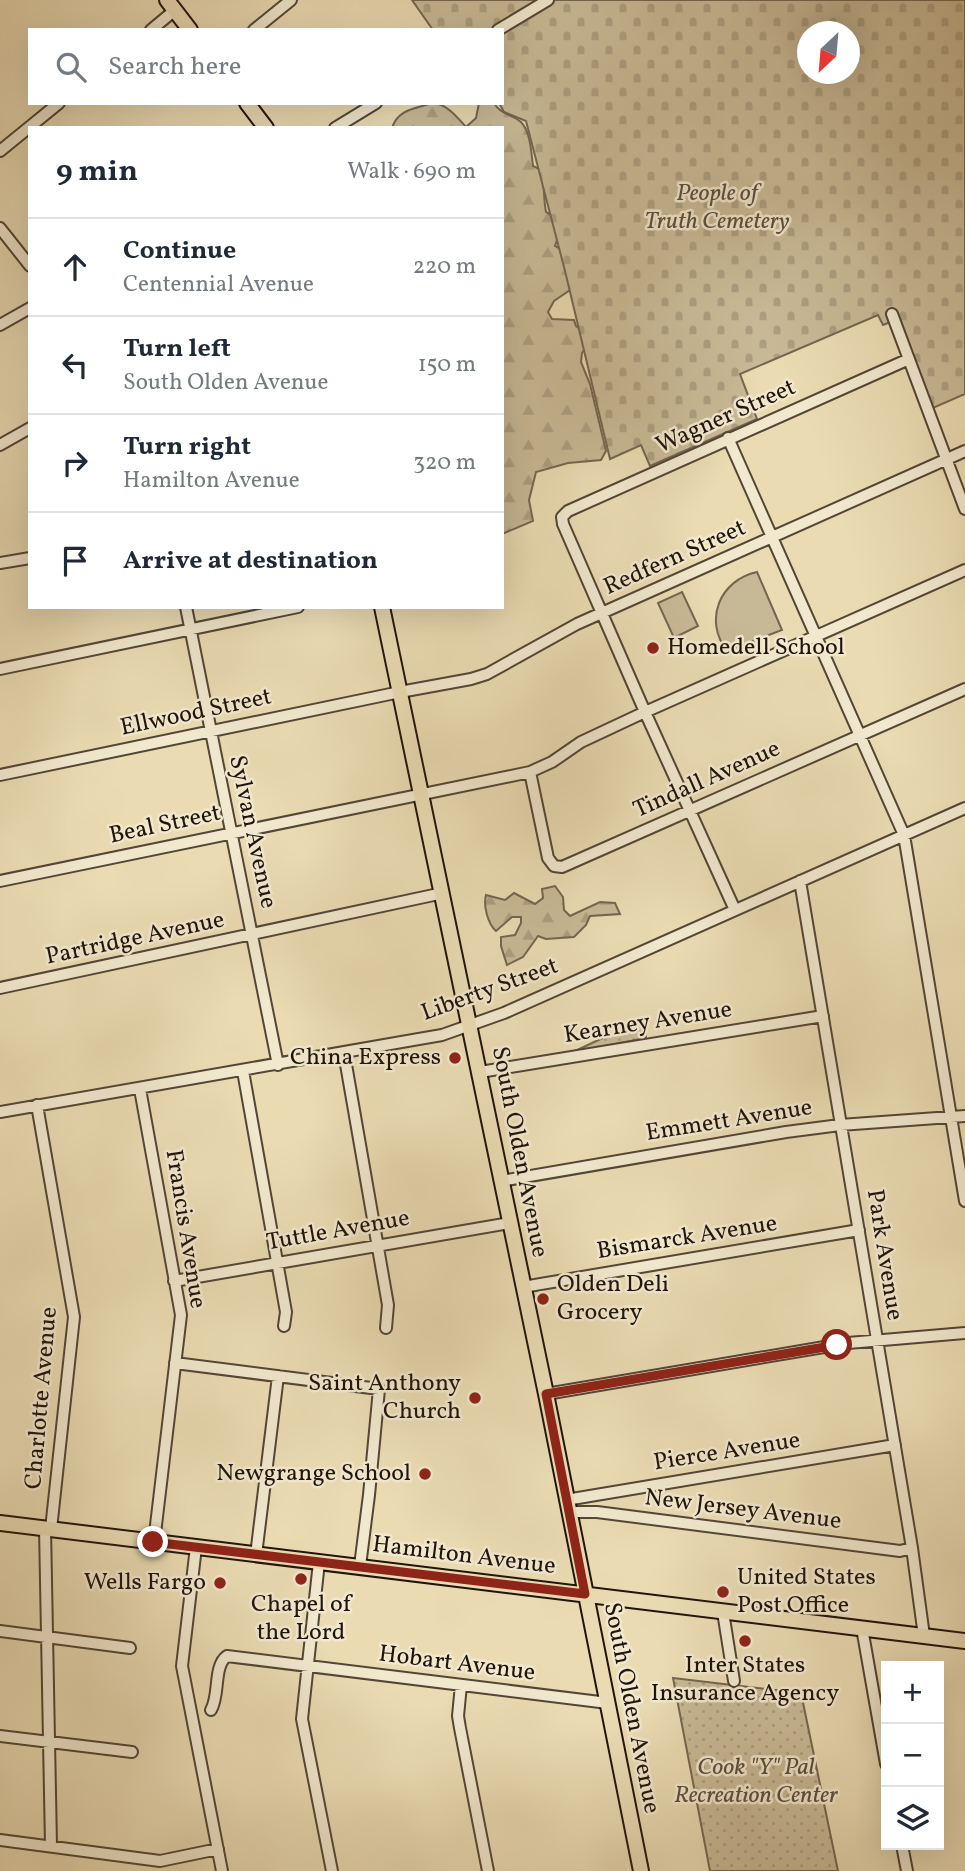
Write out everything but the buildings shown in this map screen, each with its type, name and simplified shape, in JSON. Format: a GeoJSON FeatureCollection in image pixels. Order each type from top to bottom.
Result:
{"type":"FeatureCollection","features":[{"type":"Feature","properties":{"kind":"main road"},"geometry":{"type":"LineString","coordinates":[[171,5],[188,28]]}},
{"type":"Feature","properties":{"kind":"main road"},"geometry":{"type":"LineString","coordinates":[[249,105],[264,126]]}},
{"type":"Feature","properties":{"kind":"main road","name":"South Olden Avenue"},"geometry":{"type":"LineString","coordinates":[[382,609],[546,1394],[640,1871]]}},
{"type":"Feature","properties":{"kind":"main road","name":"Hamilton Avenue"},"geometry":{"type":"LineString","coordinates":[[0,1523],[965,1640]]}},
{"type":"Feature","properties":{"kind":"street"},"geometry":{"type":"LineString","coordinates":[[256,28],[291,0]]}},
{"type":"Feature","properties":{"kind":"street"},"geometry":{"type":"LineString","coordinates":[[501,28],[548,0]]}},
{"type":"Feature","properties":{"kind":"street"},"geometry":{"type":"LineString","coordinates":[[153,28],[171,5]]}},
{"type":"Feature","properties":{"kind":"street"},"geometry":{"type":"LineString","coordinates":[[31,126],[57,105]]}},
{"type":"Feature","properties":{"kind":"street"},"geometry":{"type":"LineString","coordinates":[[338,126],[373,105]]}},
{"type":"Feature","properties":{"kind":"street"},"geometry":{"type":"LineString","coordinates":[[0,151],[28,128]]}},
{"type":"Feature","properties":{"kind":"street"},"geometry":{"type":"LineString","coordinates":[[0,228],[28,263]]}},
{"type":"Feature","properties":{"kind":"street"},"geometry":{"type":"LineString","coordinates":[[0,325],[28,309]]}},
{"type":"Feature","properties":{"kind":"street"},"geometry":{"type":"LineString","coordinates":[[892,314],[965,509]]}},
{"type":"Feature","properties":{"kind":"street","name":"Wagner Street"},"geometry":{"type":"LineString","coordinates":[[602,614],[563,524],[562,517],[568,511],[909,359]]}},
{"type":"Feature","properties":{"kind":"street"},"geometry":{"type":"LineString","coordinates":[[0,444],[28,429]]}},
{"type":"Feature","properties":{"kind":"street"},"geometry":{"type":"LineString","coordinates":[[728,438],[904,835],[965,1201]]}},
{"type":"Feature","properties":{"kind":"street","name":"Redfern Street"},"geometry":{"type":"LineString","coordinates":[[400,692],[471,680],[487,674],[577,624],[772,539],[965,450]]}},
{"type":"Feature","properties":{"kind":"street"},"geometry":{"type":"LineString","coordinates":[[0,564],[28,558]]}},
{"type":"Feature","properties":{"kind":"street","name":"Beal Street"},"geometry":{"type":"LineString","coordinates":[[0,881],[530,772],[552,762],[581,742],[645,712],[965,570]]}},
{"type":"Feature","properties":{"kind":"street","name":"Sylvan Avenue"},"geometry":{"type":"LineString","coordinates":[[186,609],[278,1065]]}},
{"type":"Feature","properties":{"kind":"street"},"geometry":{"type":"LineString","coordinates":[[0,669],[289,609]]}},
{"type":"Feature","properties":{"kind":"street"},"geometry":{"type":"LineString","coordinates":[[602,614],[735,910]]}},
{"type":"Feature","properties":{"kind":"street","name":"Tindall Avenue"},"geometry":{"type":"LineString","coordinates":[[530,772],[548,858],[554,866],[562,867],[965,689]]}},
{"type":"Feature","properties":{"kind":"street","name":"Ellwood Street"},"geometry":{"type":"LineString","coordinates":[[0,775],[400,692]]}},
{"type":"Feature","properties":{"kind":"street","name":"Liberty Street"},"geometry":{"type":"LineString","coordinates":[[0,1112],[442,1034],[504,1013],[965,808]]}},
{"type":"Feature","properties":{"kind":"street","name":"Park Avenue"},"geometry":{"type":"LineString","coordinates":[[800,881],[912,1548],[924,1636]]}},
{"type":"Feature","properties":{"kind":"street","name":"Partridge Avenue"},"geometry":{"type":"LineString","coordinates":[[0,988],[253,936],[443,893]]}},
{"type":"Feature","properties":{"kind":"street","name":"Kearney Avenue"},"geometry":{"type":"LineString","coordinates":[[480,1072],[823,1016]]}},
{"type":"Feature","properties":{"kind":"street"},"geometry":{"type":"LineString","coordinates":[[344,1053],[388,1305],[386,1328]]}},
{"type":"Feature","properties":{"kind":"street"},"geometry":{"type":"LineString","coordinates":[[243,1071],[287,1315],[284,1325]]}},
{"type":"Feature","properties":{"kind":"street","name":"Francis Avenue"},"geometry":{"type":"LineString","coordinates":[[140,1089],[181,1315],[153,1542]]}},
{"type":"Feature","properties":{"kind":"street","name":"Charlotte Avenue"},"geometry":{"type":"LineString","coordinates":[[37,1105],[74,1317],[48,1529],[51,1846]]}},
{"type":"Feature","properties":{"kind":"street","name":"Emmett Avenue"},"geometry":{"type":"LineString","coordinates":[[501,1181],[639,1156],[840,1125],[965,1116]]}},
{"type":"Feature","properties":{"kind":"street","name":"Tuttle Avenue"},"geometry":{"type":"LineString","coordinates":[[174,1281],[510,1223]]}},
{"type":"Feature","properties":{"kind":"street","name":"Bismarck Avenue"},"geometry":{"type":"LineString","coordinates":[[523,1287],[859,1230]]}},
{"type":"Feature","properties":{"kind":"street"},"geometry":{"type":"LineString","coordinates":[[546,1394],[877,1340],[965,1333]]}},
{"type":"Feature","properties":{"kind":"street"},"geometry":{"type":"LineString","coordinates":[[175,1363],[379,1389],[360,1566]]}},
{"type":"Feature","properties":{"kind":"street"},"geometry":{"type":"LineString","coordinates":[[257,1555],[278,1376]]}},
{"type":"Feature","properties":{"kind":"street","name":"Pierce Avenue"},"geometry":{"type":"LineString","coordinates":[[568,1506],[610,1492],[895,1445]]}},
{"type":"Feature","properties":{"kind":"street"},"geometry":{"type":"LineString","coordinates":[[606,1513],[603,1503],[610,1492]]}},
{"type":"Feature","properties":{"kind":"street","name":"New Jersey Avenue"},"geometry":{"type":"LineString","coordinates":[[568,1506],[586,1511],[900,1550],[912,1548]]}},
{"type":"Feature","properties":{"kind":"street"},"geometry":{"type":"LineString","coordinates":[[196,1548],[182,1666],[222,1871]]}},
{"type":"Feature","properties":{"kind":"street"},"geometry":{"type":"LineString","coordinates":[[319,1562],[302,1721],[332,1871]]}},
{"type":"Feature","properties":{"kind":"street"},"geometry":{"type":"LineString","coordinates":[[723,1612],[734,1681]]}},
{"type":"Feature","properties":{"kind":"street"},"geometry":{"type":"LineString","coordinates":[[862,1628],[881,1736]]}},
{"type":"Feature","properties":{"kind":"street"},"geometry":{"type":"LineString","coordinates":[[0,1632],[130,1648]]}},
{"type":"Feature","properties":{"kind":"street","name":"Hobart Avenue"},"geometry":{"type":"LineString","coordinates":[[211,1710],[216,1698],[221,1663],[227,1656],[608,1703]]}},
{"type":"Feature","properties":{"kind":"street"},"geometry":{"type":"LineString","coordinates":[[461,1685],[458,1716],[488,1871]]}},
{"type":"Feature","properties":{"kind":"street"},"geometry":{"type":"LineString","coordinates":[[0,1736],[132,1752]]}},
{"type":"Feature","properties":{"kind":"street"},"geometry":{"type":"LineString","coordinates":[[0,1840],[160,1861],[218,1849]]}},
{"type":"Feature","properties":{"kind":"street"},"geometry":{"type":"LineString","coordinates":[[903,1850],[908,1871]]}},
{"type":"Feature","properties":{"kind":"green space","name":"People of Truth Cemetery"},"geometry":{"type":"Polygon","coordinates":[[[412,0],[965,0],[965,394],[933,408],[898,319],[883,325],[878,315],[740,374],[757,419],[650,466],[641,445],[610,459],[526,121],[504,112],[500,105],[504,105],[504,28],[432,28],[412,0]]]}},
{"type":"Feature","properties":{"kind":"green space"},"geometry":{"type":"Polygon","coordinates":[[[440,105],[447,108],[465,126],[393,126],[398,117],[413,109],[440,105]]]}},
{"type":"Feature","properties":{"kind":"green space"},"geometry":{"type":"Polygon","coordinates":[[[479,105],[496,105],[524,126],[530,143],[533,166],[541,170],[546,212],[561,220],[555,246],[566,252],[576,286],[554,301],[548,312],[552,319],[574,320],[576,326],[585,332],[587,345],[581,362],[590,384],[606,451],[601,460],[568,463],[536,472],[529,500],[533,521],[504,533],[504,126],[467,126],[476,118],[479,105]]]}},
{"type":"Feature","properties":{"kind":"green space"},"geometry":{"type":"Polygon","coordinates":[[[757,572],[782,630],[727,651],[716,627],[719,603],[733,583],[757,572]]]}},
{"type":"Feature","properties":{"kind":"green space"},"geometry":{"type":"Polygon","coordinates":[[[682,592],[698,626],[674,638],[658,603],[682,592]]]}},
{"type":"Feature","properties":{"kind":"green space"},"geometry":{"type":"Polygon","coordinates":[[[555,886],[563,897],[564,910],[570,916],[600,902],[615,903],[620,914],[590,916],[586,925],[574,937],[546,939],[538,936],[523,957],[507,965],[501,937],[515,935],[521,917],[512,917],[496,931],[487,914],[486,895],[505,900],[514,893],[535,904],[543,898],[542,889],[555,886]]]}},
{"type":"Feature","properties":{"kind":"green space"},"geometry":{"type":"Polygon","coordinates":[[[643,1019],[646,1038],[573,1052],[643,1019]]]}},
{"type":"Feature","properties":{"kind":"green space","name":"Cook \"Y\" Pal Recreation Center"},"geometry":{"type":"Polygon","coordinates":[[[673,1678],[801,1693],[838,1871],[710,1871],[673,1678]]]}},
{"type":"Feature","properties":{"kind":"place","name":"Homedell School"},"geometry":{"type":"Point","coordinates":[653,648]}},
{"type":"Feature","properties":{"kind":"place","name":"China Express"},"geometry":{"type":"Point","coordinates":[455,1058]}},
{"type":"Feature","properties":{"kind":"place","name":"Olden Deli Grocery"},"geometry":{"type":"Point","coordinates":[543,1299]}},
{"type":"Feature","properties":{"kind":"place","name":"Saint Anthony Church"},"geometry":{"type":"Point","coordinates":[475,1398]}},
{"type":"Feature","properties":{"kind":"place","name":"Newgrange School"},"geometry":{"type":"Point","coordinates":[425,1474]}},
{"type":"Feature","properties":{"kind":"place","name":"Chapel of the Lord"},"geometry":{"type":"Point","coordinates":[301,1579]}},
{"type":"Feature","properties":{"kind":"place","name":"Wells Fargo"},"geometry":{"type":"Point","coordinates":[220,1583]}},
{"type":"Feature","properties":{"kind":"place","name":"United States Post Office"},"geometry":{"type":"Point","coordinates":[723,1592]}},
{"type":"Feature","properties":{"kind":"place","name":"Inter States Insurance Agency"},"geometry":{"type":"Point","coordinates":[745,1641]}},
{"type":"Feature","properties":{"kind":"route"},"geometry":{"type":"LineString","coordinates":[[153,1542],[585,1594],[546,1394],[837,1345]]}}]}
